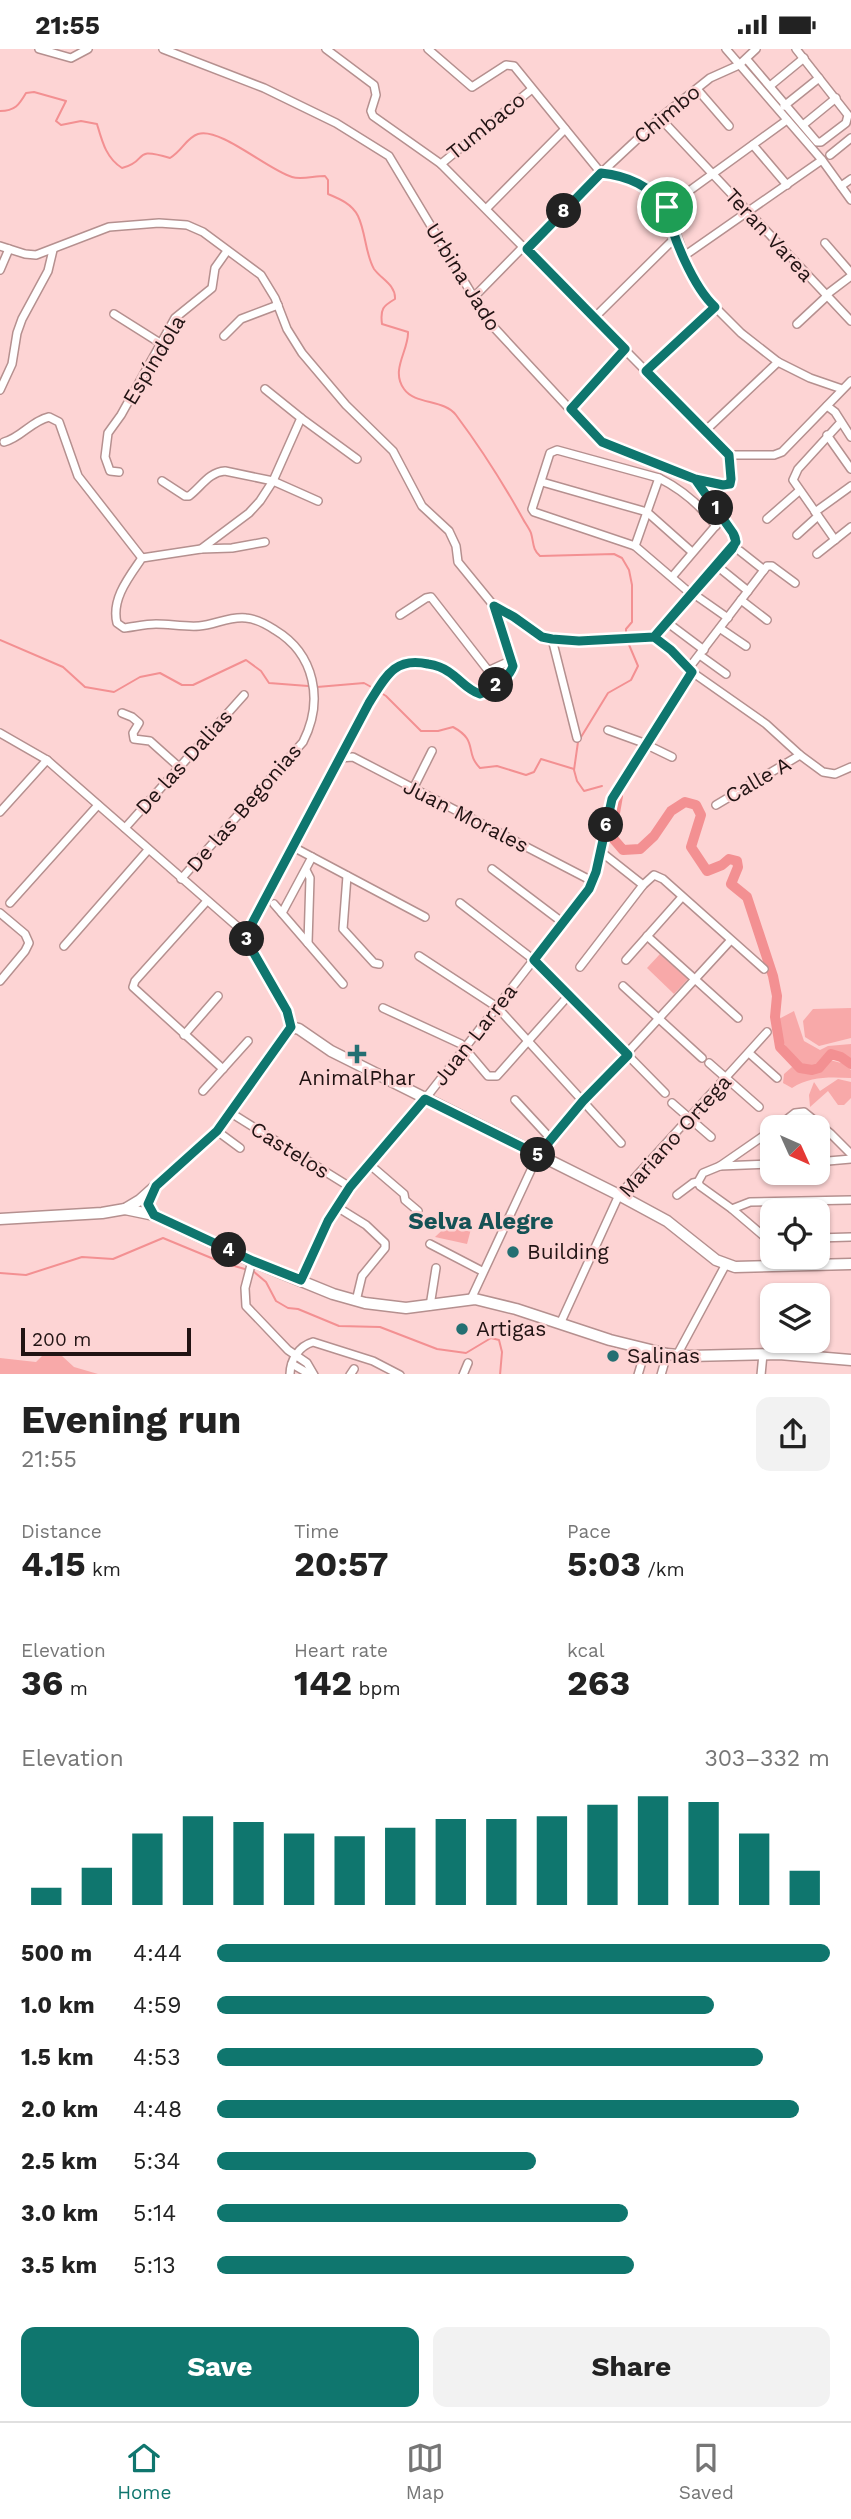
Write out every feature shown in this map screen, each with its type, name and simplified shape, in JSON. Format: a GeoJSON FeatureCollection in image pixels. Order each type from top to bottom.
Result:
{"type":"FeatureCollection","features":[{"type":"Feature","properties":{"kind":"street"},"geometry":{"type":"LineString","coordinates":[[39,49],[71,58],[88,49]]}},
{"type":"Feature","properties":{"kind":"street","name":"Urbina Jado"},"geometry":{"type":"LineString","coordinates":[[163,49],[264,88],[336,123],[389,156],[488,321],[503,340],[602,442],[695,479],[723,485],[730,484],[729,455]]}},
{"type":"Feature","properties":{"kind":"street"},"geometry":{"type":"LineString","coordinates":[[326,49],[374,85],[376,95],[371,111],[373,116],[441,164],[729,455],[774,455],[782,452],[851,381]]}},
{"type":"Feature","properties":{"kind":"street"},"geometry":{"type":"LineString","coordinates":[[428,49],[472,87],[510,64],[601,173],[629,178],[657,195],[667,207],[676,237],[704,296],[741,333],[778,362],[810,378],[842,389]]}},
{"type":"Feature","properties":{"kind":"street"},"geometry":{"type":"LineString","coordinates":[[726,49],[822,160],[851,200]]}},
{"type":"Feature","properties":{"kind":"street","name":"Chimbo"},"geometry":{"type":"LineString","coordinates":[[474,297],[660,118],[710,78],[739,65],[756,49]]}},
{"type":"Feature","properties":{"kind":"street"},"geometry":{"type":"LineString","coordinates":[[749,62],[819,143],[845,125],[848,114],[796,49]]}},
{"type":"Feature","properties":{"kind":"street"},"geometry":{"type":"LineString","coordinates":[[770,86],[804,58]]}},
{"type":"Feature","properties":{"kind":"street"},"geometry":{"type":"LineString","coordinates":[[779,110],[819,78]]}},
{"type":"Feature","properties":{"kind":"street","name":"Tumbaco"},"geometry":{"type":"LineString","coordinates":[[441,164],[532,89]]}},
{"type":"Feature","properties":{"kind":"street"},"geometry":{"type":"LineString","coordinates":[[697,89],[729,126]]}},
{"type":"Feature","properties":{"kind":"street"},"geometry":{"type":"LineString","coordinates":[[803,125],[836,98]]}},
{"type":"Feature","properties":{"kind":"street","name":"Teran Varea"},"geometry":{"type":"LineString","coordinates":[[660,118],[851,321]]}},
{"type":"Feature","properties":{"kind":"street"},"geometry":{"type":"LineString","coordinates":[[667,207],[787,120]]}},
{"type":"Feature","properties":{"kind":"street"},"geometry":{"type":"LineString","coordinates":[[487,208],[565,129]]}},
{"type":"Feature","properties":{"kind":"street"},"geometry":{"type":"LineString","coordinates":[[830,155],[851,138]]}},
{"type":"Feature","properties":{"kind":"street"},"geometry":{"type":"LineString","coordinates":[[753,145],[787,185]]}},
{"type":"Feature","properties":{"kind":"street"},"geometry":{"type":"LineString","coordinates":[[684,256],[822,160]]}},
{"type":"Feature","properties":{"kind":"street"},"geometry":{"type":"LineString","coordinates":[[841,186],[851,179]]}},
{"type":"Feature","properties":{"kind":"street"},"geometry":{"type":"LineString","coordinates":[[0,246],[31,255],[53,250],[109,227],[159,223],[187,225],[200,230],[261,275],[278,305],[287,329],[302,353],[346,405],[393,451],[422,506],[449,531],[456,546],[458,562],[494,606],[513,666],[510,674],[480,694],[473,692],[440,667],[417,662],[400,665],[387,674],[266,893],[247,935],[248,943],[287,1011],[291,1027],[217,1131],[140,1200],[125,1209]]}},
{"type":"Feature","properties":{"kind":"street"},"geometry":{"type":"LineString","coordinates":[[594,318],[676,237]]}},
{"type":"Feature","properties":{"kind":"street"},"geometry":{"type":"LineString","coordinates":[[797,324],[851,275],[825,243]]}},
{"type":"Feature","properties":{"kind":"street"},"geometry":{"type":"LineString","coordinates":[[0,270],[9,249]]}},
{"type":"Feature","properties":{"kind":"street"},"geometry":{"type":"LineString","coordinates":[[0,390],[9,373],[19,326],[48,271],[53,250]]}},
{"type":"Feature","properties":{"kind":"street","name":"Espíndola"},"geometry":{"type":"LineString","coordinates":[[119,472],[110,471],[107,466],[105,444],[108,433],[121,415],[175,318],[212,288],[215,268],[227,251]]}},
{"type":"Feature","properties":{"kind":"street"},"geometry":{"type":"LineString","coordinates":[[224,336],[241,319],[278,305]]}},
{"type":"Feature","properties":{"kind":"street"},"geometry":{"type":"LineString","coordinates":[[646,371],[715,307]]}},
{"type":"Feature","properties":{"kind":"street"},"geometry":{"type":"LineString","coordinates":[[114,314],[160,344]]}},
{"type":"Feature","properties":{"kind":"street"},"geometry":{"type":"LineString","coordinates":[[571,409],[625,349]]}},
{"type":"Feature","properties":{"kind":"street"},"geometry":{"type":"LineString","coordinates":[[705,431],[778,362]]}},
{"type":"Feature","properties":{"kind":"street"},"geometry":{"type":"LineString","coordinates":[[0,369],[9,373]]}},
{"type":"Feature","properties":{"kind":"street"},"geometry":{"type":"LineString","coordinates":[[265,389],[357,459]]}},
{"type":"Feature","properties":{"kind":"street"},"geometry":{"type":"LineString","coordinates":[[827,406],[835,412],[838,425],[851,437]]}},
{"type":"Feature","properties":{"kind":"street"},"geometry":{"type":"LineString","coordinates":[[4,442],[15,439],[41,419],[49,417],[59,422],[78,476],[142,558],[265,542]]}},
{"type":"Feature","properties":{"kind":"street"},"geometry":{"type":"LineString","coordinates":[[201,549],[249,513],[260,501],[273,481],[301,418]]}},
{"type":"Feature","properties":{"kind":"street"},"geometry":{"type":"LineString","coordinates":[[835,540],[794,483],[795,472],[838,425]]}},
{"type":"Feature","properties":{"kind":"street"},"geometry":{"type":"LineString","coordinates":[[827,435],[851,469]]}},
{"type":"Feature","properties":{"kind":"street"},"geometry":{"type":"LineString","coordinates":[[672,577],[717,524],[673,485],[659,478],[554,450],[550,453],[532,509],[537,515],[635,546],[694,596],[728,618]]}},
{"type":"Feature","properties":{"kind":"street"},"geometry":{"type":"LineString","coordinates":[[162,481],[185,496],[198,489],[210,475],[217,472],[273,481],[318,501]]}},
{"type":"Feature","properties":{"kind":"street"},"geometry":{"type":"LineString","coordinates":[[635,546],[659,478]]}},
{"type":"Feature","properties":{"kind":"street"},"geometry":{"type":"LineString","coordinates":[[654,637],[694,596],[732,549],[736,539],[695,479]]}},
{"type":"Feature","properties":{"kind":"street"},"geometry":{"type":"LineString","coordinates":[[542,482],[648,512],[692,552]]}},
{"type":"Feature","properties":{"kind":"street"},"geometry":{"type":"LineString","coordinates":[[797,535],[816,514],[851,486]]}},
{"type":"Feature","properties":{"kind":"street"},"geometry":{"type":"LineString","coordinates":[[767,519],[799,491]]}},
{"type":"Feature","properties":{"kind":"street"},"geometry":{"type":"LineString","coordinates":[[817,554],[851,527]]}},
{"type":"Feature","properties":{"kind":"street"},"geometry":{"type":"LineString","coordinates":[[740,551],[764,570],[772,566],[795,583]]}},
{"type":"Feature","properties":{"kind":"street","name":"De las Begonias"},"geometry":{"type":"LineString","coordinates":[[142,558],[123,585],[114,614],[117,623],[124,628],[153,624],[198,626],[229,618],[256,619],[295,644],[304,657],[314,694],[312,721],[303,742],[181,879]]}},
{"type":"Feature","properties":{"kind":"street"},"geometry":{"type":"LineString","coordinates":[[722,570],[748,591]]}},
{"type":"Feature","properties":{"kind":"street","name":"Juan Larrea"},"geometry":{"type":"LineString","coordinates":[[301,1280],[323,1230],[350,1187],[425,1099],[589,889],[612,799],[690,670],[764,570]]}},
{"type":"Feature","properties":{"kind":"street"},"geometry":{"type":"LineString","coordinates":[[400,615],[429,597],[487,669],[512,660]]}},
{"type":"Feature","properties":{"kind":"street"},"geometry":{"type":"LineString","coordinates":[[741,600],[767,620]]}},
{"type":"Feature","properties":{"kind":"street"},"geometry":{"type":"LineString","coordinates":[[494,606],[542,637],[552,639],[579,641],[654,637],[690,670],[766,724],[823,772],[835,774],[851,767]]}},
{"type":"Feature","properties":{"kind":"street"},"geometry":{"type":"LineString","coordinates":[[672,626],[726,674]]}},
{"type":"Feature","properties":{"kind":"street"},"geometry":{"type":"LineString","coordinates":[[721,629],[746,646]]}},
{"type":"Feature","properties":{"kind":"street"},"geometry":{"type":"LineString","coordinates":[[552,639],[577,738]]}},
{"type":"Feature","properties":{"kind":"street","name":"De las Dalias"},"geometry":{"type":"LineString","coordinates":[[125,828],[244,695]]}},
{"type":"Feature","properties":{"kind":"street"},"geometry":{"type":"LineString","coordinates":[[122,713],[139,723],[133,733],[134,739],[150,741],[179,767]]}},
{"type":"Feature","properties":{"kind":"street"},"geometry":{"type":"LineString","coordinates":[[608,730],[672,757]]}},
{"type":"Feature","properties":{"kind":"street"},"geometry":{"type":"LineString","coordinates":[[0,733],[47,760],[206,902],[247,935]]}},
{"type":"Feature","properties":{"kind":"street"},"geometry":{"type":"LineString","coordinates":[[413,789],[432,751]]}},
{"type":"Feature","properties":{"kind":"street","name":"Calle A"},"geometry":{"type":"LineString","coordinates":[[716,805],[800,755]]}},
{"type":"Feature","properties":{"kind":"street","name":"Juan Morales"},"geometry":{"type":"LineString","coordinates":[[339,758],[353,757],[592,881]]}},
{"type":"Feature","properties":{"kind":"street"},"geometry":{"type":"LineString","coordinates":[[0,812],[47,760]]}},
{"type":"Feature","properties":{"kind":"street"},"geometry":{"type":"LineString","coordinates":[[10,903],[98,805]]}},
{"type":"Feature","properties":{"kind":"street"},"geometry":{"type":"LineString","coordinates":[[297,849],[425,917]]}},
{"type":"Feature","properties":{"kind":"street"},"geometry":{"type":"LineString","coordinates":[[64,946],[148,850]]}},
{"type":"Feature","properties":{"kind":"street"},"geometry":{"type":"LineString","coordinates":[[600,851],[643,885]]}},
{"type":"Feature","properties":{"kind":"street"},"geometry":{"type":"LineString","coordinates":[[282,913],[312,857]]}},
{"type":"Feature","properties":{"kind":"street"},"geometry":{"type":"LineString","coordinates":[[492,869],[562,922]]}},
{"type":"Feature","properties":{"kind":"street"},"geometry":{"type":"LineString","coordinates":[[306,870],[310,878],[308,943]]}},
{"type":"Feature","properties":{"kind":"street"},"geometry":{"type":"LineString","coordinates":[[347,876],[343,929],[374,963],[379,964]]}},
{"type":"Feature","properties":{"kind":"street"},"geometry":{"type":"LineString","coordinates":[[580,967],[643,885],[650,877],[659,876],[764,969]]}},
{"type":"Feature","properties":{"kind":"street"},"geometry":{"type":"LineString","coordinates":[[266,893],[342,984]]}},
{"type":"Feature","properties":{"kind":"street"},"geometry":{"type":"LineString","coordinates":[[626,960],[682,897]]}},
{"type":"Feature","properties":{"kind":"street"},"geometry":{"type":"LineString","coordinates":[[206,902],[133,985],[134,990],[223,1069]]}},
{"type":"Feature","properties":{"kind":"street"},"geometry":{"type":"LineString","coordinates":[[460,903],[534,960],[665,1093]]}},
{"type":"Feature","properties":{"kind":"street"},"geometry":{"type":"LineString","coordinates":[[0,913],[25,934],[29,943],[0,981]]}},
{"type":"Feature","properties":{"kind":"street"},"geometry":{"type":"LineString","coordinates":[[648,936],[738,1018]]}},
{"type":"Feature","properties":{"kind":"street"},"geometry":{"type":"LineString","coordinates":[[471,1299],[538,1155],[583,1101],[730,941]]}},
{"type":"Feature","properties":{"kind":"street"},"geometry":{"type":"LineString","coordinates":[[419,956],[497,1007],[621,1143]]}},
{"type":"Feature","properties":{"kind":"street"},"geometry":{"type":"LineString","coordinates":[[623,986],[759,1107]]}},
{"type":"Feature","properties":{"kind":"street"},"geometry":{"type":"LineString","coordinates":[[383,1007],[465,1047],[488,1076],[492,1077],[497,1076],[569,995]]}},
{"type":"Feature","properties":{"kind":"street"},"geometry":{"type":"LineString","coordinates":[[184,1035],[218,996]]}},
{"type":"Feature","properties":{"kind":"street"},"geometry":{"type":"LineString","coordinates":[[291,1027],[299,1029],[331,1051],[667,1221],[709,1255],[726,1264],[735,1267],[851,1264]]}},
{"type":"Feature","properties":{"kind":"street","name":"Mariano Ortega"},"geometry":{"type":"LineString","coordinates":[[560,1324],[619,1195],[767,1032]]}},
{"type":"Feature","properties":{"kind":"street"},"geometry":{"type":"LineString","coordinates":[[203,1091],[248,1041]]}},
{"type":"Feature","properties":{"kind":"street"},"geometry":{"type":"LineString","coordinates":[[749,1053],[777,1078]]}},
{"type":"Feature","properties":{"kind":"street"},"geometry":{"type":"LineString","coordinates":[[515,1100],[551,1139]]}},
{"type":"Feature","properties":{"kind":"street"},"geometry":{"type":"LineString","coordinates":[[672,1103],[711,1137]]}},
{"type":"Feature","properties":{"kind":"street","name":"Castelos"},"geometry":{"type":"LineString","coordinates":[[231,1113],[350,1187]]}},
{"type":"Feature","properties":{"kind":"street"},"geometry":{"type":"LineString","coordinates":[[217,1131],[240,1148]]}},
{"type":"Feature","properties":{"kind":"street"},"geometry":{"type":"LineString","coordinates":[[830,1136],[851,1157]]}},
{"type":"Feature","properties":{"kind":"street"},"geometry":{"type":"LineString","coordinates":[[677,1195],[698,1182],[703,1173],[720,1166],[760,1138]]}},
{"type":"Feature","properties":{"kind":"street"},"geometry":{"type":"LineString","coordinates":[[830,1160],[851,1157]]}},
{"type":"Feature","properties":{"kind":"street"},"geometry":{"type":"LineString","coordinates":[[369,1164],[404,1194],[405,1200],[418,1211]]}},
{"type":"Feature","properties":{"kind":"street"},"geometry":{"type":"LineString","coordinates":[[720,1166],[760,1164]]}},
{"type":"Feature","properties":{"kind":"street"},"geometry":{"type":"LineString","coordinates":[[698,1182],[760,1233]]}},
{"type":"Feature","properties":{"kind":"street"},"geometry":{"type":"LineString","coordinates":[[154,1215],[148,1204],[156,1186]]}},
{"type":"Feature","properties":{"kind":"street"},"geometry":{"type":"LineString","coordinates":[[733,1209],[750,1202],[851,1200]]}},
{"type":"Feature","properties":{"kind":"street"},"geometry":{"type":"LineString","coordinates":[[337,1207],[366,1225],[385,1243],[385,1248],[362,1276],[356,1301]]}},
{"type":"Feature","properties":{"kind":"street"},"geometry":{"type":"LineString","coordinates":[[0,1219],[70,1216],[125,1209],[154,1215],[253,1261],[356,1301],[399,1307],[430,1306],[471,1299],[516,1309],[610,1340],[672,1354],[762,1354],[851,1360]]}},
{"type":"Feature","properties":{"kind":"street"},"geometry":{"type":"LineString","coordinates":[[830,1238],[851,1237]]}},
{"type":"Feature","properties":{"kind":"street"},"geometry":{"type":"LineString","coordinates":[[430,1244],[480,1270]]}},
{"type":"Feature","properties":{"kind":"street"},"geometry":{"type":"LineString","coordinates":[[253,1261],[246,1282],[245,1302],[248,1309],[293,1360],[307,1363],[313,1374]]}},
{"type":"Feature","properties":{"kind":"street"},"geometry":{"type":"LineString","coordinates":[[661,1374],[726,1264]]}},
{"type":"Feature","properties":{"kind":"street"},"geometry":{"type":"LineString","coordinates":[[430,1306],[436,1268]]}},
{"type":"Feature","properties":{"kind":"street"},"geometry":{"type":"LineString","coordinates":[[290,1374],[293,1360],[305,1345],[313,1342],[373,1361],[400,1374]]}},
{"type":"Feature","properties":{"kind":"street"},"geometry":{"type":"LineString","coordinates":[[638,1374],[646,1349]]}},
{"type":"Feature","properties":{"kind":"street"},"geometry":{"type":"LineString","coordinates":[[761,1374],[762,1354]]}},
{"type":"Feature","properties":{"kind":"street"},"geometry":{"type":"LineString","coordinates":[[463,1374],[468,1363]]}},
{"type":"Feature","properties":{"kind":"shaded area"},"geometry":{"type":"Polygon","coordinates":[[[660,954],[688,979],[674,994],[647,968],[660,954]]]}},
{"type":"Feature","properties":{"kind":"shaded area"},"geometry":{"type":"Polygon","coordinates":[[[851,1008],[851,1038],[819,1046],[805,1037],[803,1021],[813,1009],[851,1008]]]}},
{"type":"Feature","properties":{"kind":"shaded area"},"geometry":{"type":"Polygon","coordinates":[[[794,1011],[804,1041],[820,1050],[828,1046],[851,1044],[851,1060],[830,1050],[816,1065],[806,1066],[799,1063],[788,1051],[775,1021],[794,1011]]]}},
{"type":"Feature","properties":{"kind":"shaded area"},"geometry":{"type":"Polygon","coordinates":[[[830,1060],[845,1064],[851,1070],[851,1078],[813,1079],[792,1088],[783,1083],[784,1074],[792,1067],[815,1074],[830,1060]]]}},
{"type":"Feature","properties":{"kind":"shaded area"},"geometry":{"type":"Polygon","coordinates":[[[838,1079],[851,1082],[851,1098],[844,1105],[838,1105],[828,1091],[810,1107],[809,1095],[814,1082],[820,1091],[838,1079]]]}},
{"type":"Feature","properties":{"kind":"shaded area"},"geometry":{"type":"Polygon","coordinates":[[[454,1219],[471,1229],[467,1244],[435,1237],[454,1219]]]}},
{"type":"Feature","properties":{"kind":"shaded area"},"geometry":{"type":"Polygon","coordinates":[[[42,1356],[62,1356],[74,1367],[98,1374],[0,1374],[0,1358],[36,1362],[42,1356]]]}},
{"type":"Feature","properties":{"kind":"waterway"},"geometry":{"type":"LineString","coordinates":[[0,111],[16,107],[26,93],[34,92],[66,101],[56,121],[61,125],[81,121],[97,124],[108,154],[122,168],[136,162],[145,154],[170,158],[194,136],[207,134],[231,143],[292,177],[325,176],[328,180],[328,194],[349,205],[358,216],[371,263],[395,294],[395,299],[383,309],[382,324],[408,332],[399,367],[400,382],[404,389],[415,398],[444,406],[456,415],[507,492],[530,531],[534,548],[540,556],[614,554],[622,558],[629,570],[632,585],[632,622],[626,629],[626,634]]}},
{"type":"Feature","properties":{"kind":"waterway"},"geometry":{"type":"LineString","coordinates":[[0,640],[63,667],[85,687],[114,692],[140,677],[160,673],[182,685],[193,685],[246,660],[261,671],[269,683],[308,686]]}},
{"type":"Feature","properties":{"kind":"waterway"},"geometry":{"type":"LineString","coordinates":[[602,786],[584,791],[577,781],[574,770],[578,742],[608,693],[631,680],[638,666],[627,640]]}},
{"type":"Feature","properties":{"kind":"waterway"},"geometry":{"type":"LineString","coordinates":[[317,687],[364,683],[373,688]]}},
{"type":"Feature","properties":{"kind":"waterway"},"geometry":{"type":"LineString","coordinates":[[378,691],[421,731],[438,731],[453,727],[461,732],[469,742],[475,762],[480,768],[497,766],[526,775],[534,772],[541,759],[574,769]]}},
{"type":"Feature","properties":{"kind":"waterway"},"geometry":{"type":"LineString","coordinates":[[618,796],[611,836],[623,850],[640,849],[654,836],[671,811],[685,802],[696,805],[701,815],[691,847],[707,871],[729,859],[737,861],[738,867],[731,884],[747,897],[773,976],[780,1047],[800,1068],[819,1068],[831,1054],[851,1064]]}},
{"type":"Feature","properties":{"kind":"waterway"},"geometry":{"type":"LineString","coordinates":[[0,1273],[26,1275],[82,1257],[113,1259],[163,1238],[248,1270]]}},
{"type":"Feature","properties":{"kind":"waterway"},"geometry":{"type":"LineString","coordinates":[[253,1271],[266,1282],[276,1301],[339,1326],[380,1327],[437,1349],[466,1353],[491,1338],[499,1340],[502,1352],[500,1374]]}},
{"type":"Feature","properties":{"kind":"place","name":"AnimalPhar"},"geometry":{"type":"Point","coordinates":[357,1054]}},
{"type":"Feature","properties":{"kind":"place","name":"Building"},"geometry":{"type":"Point","coordinates":[513,1252]}},
{"type":"Feature","properties":{"kind":"place","name":"Artigas"},"geometry":{"type":"Point","coordinates":[462,1329]}},
{"type":"Feature","properties":{"kind":"place","name":"Salinas"},"geometry":{"type":"Point","coordinates":[613,1356]}},
{"type":"Feature","properties":{"kind":"district","name":"Selva Alegre"},"geometry":{"type":"Point","coordinates":[481,1221]}},
{"type":"Feature","properties":{"kind":"route"},"geometry":{"type":"LineString","coordinates":[[667,207],[645,186],[629,178],[601,173],[527,249],[625,349],[571,409],[602,442],[695,479],[733,533],[736,539],[736,542],[735,544],[732,549],[691,594],[654,637],[692,672],[612,799],[596,872],[589,889],[534,960],[628,1055],[583,1101],[538,1155],[425,1099],[350,1187],[328,1221],[301,1280],[154,1215],[148,1209],[148,1204],[156,1186],[217,1131],[291,1027],[287,1011],[248,943],[247,933],[369,703],[387,674],[410,662],[440,667],[473,692],[480,694],[492,688],[510,674],[513,666],[494,606],[542,637],[552,639],[579,641],[654,637],[732,549],[736,542],[733,533],[695,479],[730,484],[729,455],[646,371],[715,307],[704,296],[688,267],[667,207]]}}]}
